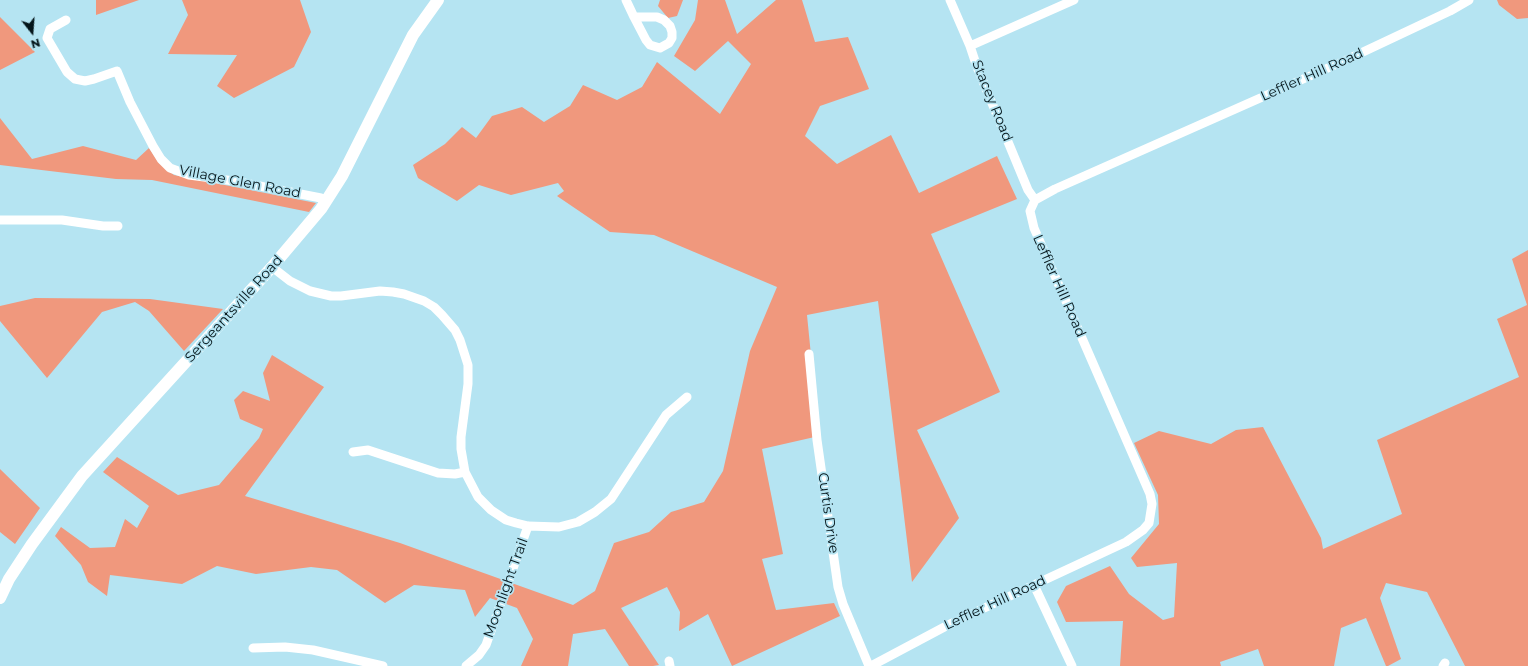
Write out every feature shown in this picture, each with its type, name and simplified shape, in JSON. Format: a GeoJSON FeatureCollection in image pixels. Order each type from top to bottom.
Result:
{"type":"FeatureCollection","features":[{"type":"Feature","properties":{"kind":"main road","name":"Sergeantsville Road"},"geometry":{"type":"LineString","coordinates":[[0,598],[9,580],[32,544],[86,471],[308,226],[342,176],[408,45],[422,21],[438,0]]}},
{"type":"Feature","properties":{"kind":"street"},"geometry":{"type":"LineString","coordinates":[[626,0],[634,17]]}},
{"type":"Feature","properties":{"kind":"street","name":"Stacey Road"},"geometry":{"type":"LineString","coordinates":[[950,0],[1028,190],[1035,200]]}},
{"type":"Feature","properties":{"kind":"street"},"geometry":{"type":"LineString","coordinates":[[970,46],[1074,0]]}},
{"type":"Feature","properties":{"kind":"street","name":"Leffler Hill Road"},"geometry":{"type":"LineString","coordinates":[[870,666],[943,627],[1135,537],[1150,523],[1152,504],[1150,494],[1034,228],[1030,211],[1035,200],[1055,189],[1346,60],[1450,11],[1469,0]]}},
{"type":"Feature","properties":{"kind":"street","name":"Village Glen Road"},"geometry":{"type":"LineString","coordinates":[[66,20],[50,29],[48,38],[67,72],[75,79],[85,81],[117,71],[153,146],[170,168],[189,175],[234,181],[327,200]]}},
{"type":"Feature","properties":{"kind":"street"},"geometry":{"type":"LineString","coordinates":[[0,220],[62,220],[103,226],[118,226]]}},
{"type":"Feature","properties":{"kind":"street"},"geometry":{"type":"LineString","coordinates":[[272,267],[290,281],[310,292],[336,296],[380,291],[404,294],[424,301],[434,307],[442,315],[455,330],[460,340],[468,365],[468,384],[461,437],[462,460],[465,472],[478,497],[491,510],[506,520],[528,526],[559,527],[578,522],[595,512],[611,499],[666,415],[687,397]]}},
{"type":"Feature","properties":{"kind":"street","name":"Curtis Drive"},"geometry":{"type":"LineString","coordinates":[[809,354],[817,440],[838,587],[843,604],[870,666]]}},
{"type":"Feature","properties":{"kind":"street"},"geometry":{"type":"LineString","coordinates":[[353,452],[368,450],[438,473],[455,474],[465,472]]}},
{"type":"Feature","properties":{"kind":"street","name":"Moonlight Trail"},"geometry":{"type":"LineString","coordinates":[[466,666],[479,655],[486,645],[528,526]]}},
{"type":"Feature","properties":{"kind":"street"},"geometry":{"type":"LineString","coordinates":[[1034,585],[1072,666]]}},
{"type":"Feature","properties":{"kind":"street"},"geometry":{"type":"LineString","coordinates":[[253,648],[285,647],[313,650],[384,666]]}},
{"type":"Feature","properties":{"kind":"shaded area"},"geometry":{"type":"Polygon","coordinates":[[[96,0],[139,0],[96,15],[96,0]]]}},
{"type":"Feature","properties":{"kind":"shaded area"},"geometry":{"type":"Polygon","coordinates":[[[182,0],[300,0],[311,32],[294,67],[234,98],[217,86],[237,55],[168,54],[188,15],[182,0]]]}},
{"type":"Feature","properties":{"kind":"shaded area"},"geometry":{"type":"Polygon","coordinates":[[[660,0],[683,0],[677,16],[668,18],[658,6],[660,0]]]}},
{"type":"Feature","properties":{"kind":"shaded area"},"geometry":{"type":"Polygon","coordinates":[[[698,0],[725,0],[737,34],[776,0],[802,0],[815,42],[848,37],[869,89],[820,106],[805,136],[837,164],[891,135],[919,193],[997,156],[1017,199],[931,234],[1000,392],[917,430],[959,518],[912,582],[878,301],[807,315],[819,436],[762,449],[783,554],[762,559],[776,610],[834,603],[840,616],[732,666],[708,614],[679,631],[680,612],[667,587],[621,608],[659,665],[629,666],[605,629],[573,634],[568,666],[521,666],[533,639],[517,608],[490,598],[475,617],[465,590],[414,585],[385,603],[337,570],[311,567],[256,574],[217,566],[182,584],[110,575],[107,596],[88,582],[81,565],[55,536],[61,527],[90,548],[115,547],[125,519],[137,528],[149,506],[103,472],[117,457],[178,495],[219,485],[259,438],[263,429],[240,419],[234,400],[243,391],[270,401],[263,373],[272,355],[324,387],[245,496],[400,543],[573,605],[595,591],[614,543],[649,532],[671,512],[704,502],[723,471],[750,351],[777,287],[654,235],[610,232],[557,196],[564,191],[558,183],[511,195],[479,185],[457,201],[418,178],[413,165],[445,144],[462,127],[476,138],[492,116],[522,107],[544,122],[570,106],[583,85],[617,100],[642,87],[657,62],[720,114],[751,64],[728,41],[695,71],[674,56],[695,20],[698,0]]]}},
{"type":"Feature","properties":{"kind":"shaded area"},"geometry":{"type":"Polygon","coordinates":[[[1497,0],[1528,0],[1528,18],[1517,19],[1499,5],[1497,0]]]}},
{"type":"Feature","properties":{"kind":"shaded area"},"geometry":{"type":"Polygon","coordinates":[[[0,17],[35,52],[0,70],[0,17]]]}},
{"type":"Feature","properties":{"kind":"shaded area"},"geometry":{"type":"Polygon","coordinates":[[[0,118],[32,159],[83,146],[136,160],[149,148],[159,163],[174,175],[316,203],[309,212],[152,180],[116,179],[0,165],[0,118]]]}},
{"type":"Feature","properties":{"kind":"shaded area"},"geometry":{"type":"Polygon","coordinates":[[[1528,250],[1528,666],[1465,666],[1427,592],[1386,583],[1380,598],[1401,659],[1388,666],[1386,666],[1366,618],[1341,628],[1334,666],[1264,666],[1258,649],[1220,662],[1221,666],[1120,666],[1123,621],[1066,622],[1057,602],[1066,586],[1110,566],[1129,594],[1163,620],[1174,617],[1177,563],[1137,567],[1131,558],[1159,524],[1158,495],[1134,443],[1159,431],[1211,444],[1236,430],[1263,427],[1321,538],[1323,549],[1402,514],[1377,440],[1519,377],[1497,319],[1527,305],[1512,259],[1528,250]]]}},
{"type":"Feature","properties":{"kind":"shaded area"},"geometry":{"type":"Polygon","coordinates":[[[35,298],[150,299],[223,309],[184,351],[149,311],[135,302],[102,312],[47,378],[0,321],[0,306],[35,298]]]}},
{"type":"Feature","properties":{"kind":"shaded area"},"geometry":{"type":"Polygon","coordinates":[[[0,469],[40,508],[15,544],[0,532],[0,469]]]}}]}
